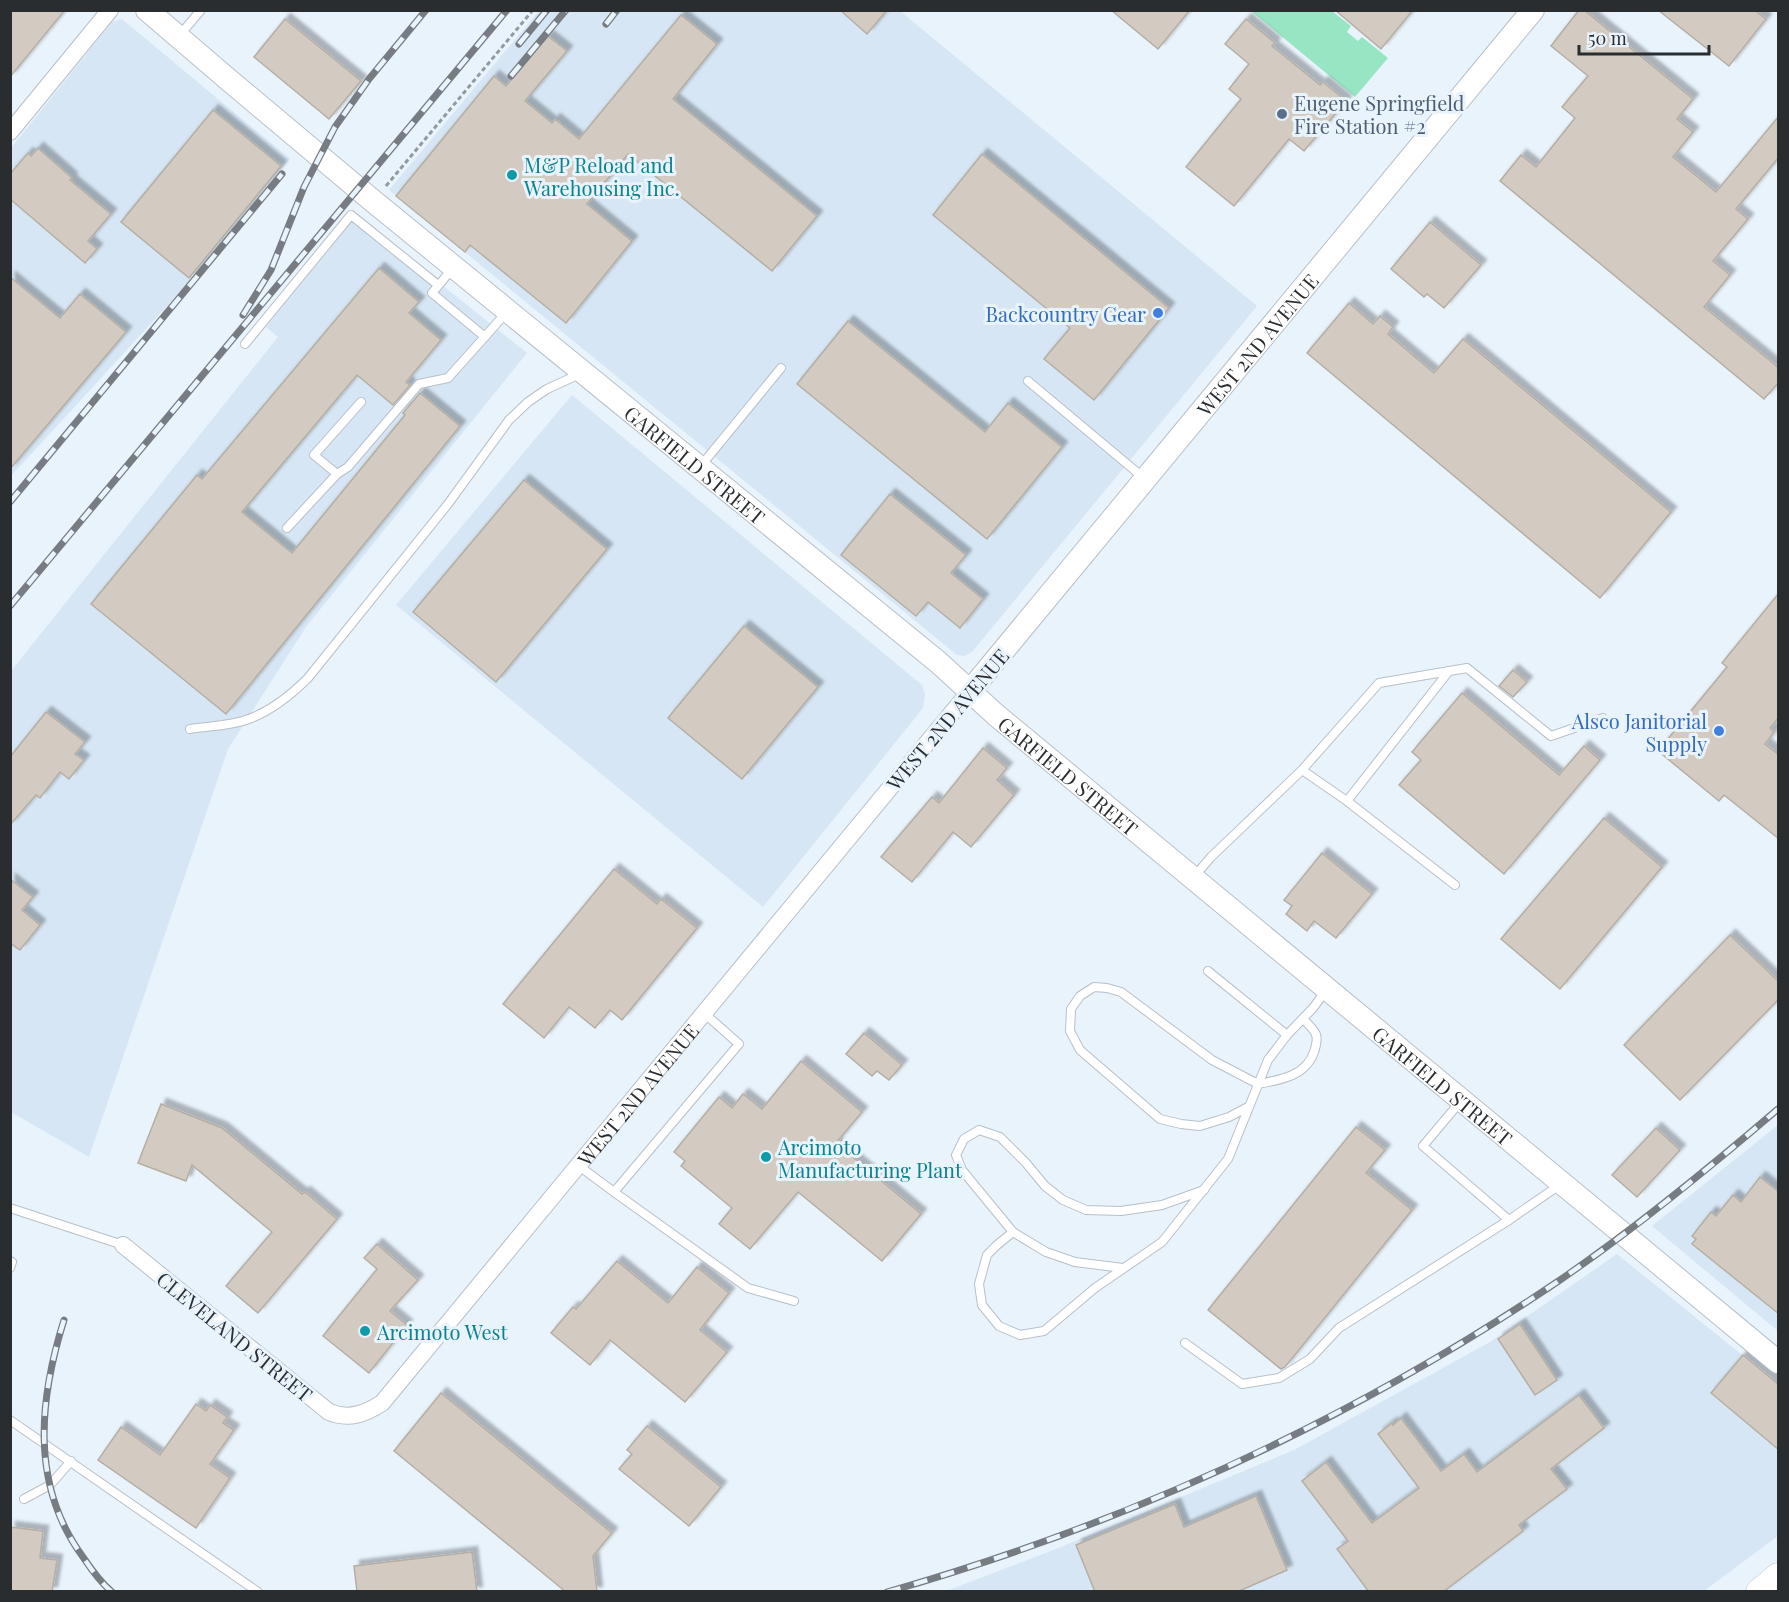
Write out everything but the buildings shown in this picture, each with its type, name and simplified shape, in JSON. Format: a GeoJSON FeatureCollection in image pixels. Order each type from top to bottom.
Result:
{"type":"FeatureCollection","features":[{"type":"Feature","properties":{"kind":"main road"},"geometry":{"type":"LineString","coordinates":[[1759,1592],[1779,1576]]}},
{"type":"Feature","properties":{"kind":"street"},"geometry":{"type":"LineString","coordinates":[[10,132],[110,10]]}},
{"type":"Feature","properties":{"kind":"street","name":"GARFIELD STREET"},"geometry":{"type":"LineString","coordinates":[[147,10],[366,195],[938,662],[996,715],[1779,1362]]}},
{"type":"Feature","properties":{"kind":"street","name":"WEST 2ND AVENUE"},"geometry":{"type":"LineString","coordinates":[[352,1416],[368,1412],[382,1403],[1533,10]]}},
{"type":"Feature","properties":{"kind":"street","name":"CLEVELAND STREET"},"geometry":{"type":"LineString","coordinates":[[123,1245],[316,1403],[340,1416],[352,1416]]}},
{"type":"Feature","properties":{"kind":"lane"},"geometry":{"type":"LineString","coordinates":[[179,36],[201,10]]}},
{"type":"Feature","properties":{"kind":"lane"},"geometry":{"type":"LineString","coordinates":[[245,344],[351,215],[438,285]]}},
{"type":"Feature","properties":{"kind":"lane"},"geometry":{"type":"LineString","coordinates":[[454,267],[432,293],[485,337]]}},
{"type":"Feature","properties":{"kind":"lane"},"geometry":{"type":"LineString","coordinates":[[287,528],[337,474],[348,467],[419,384],[448,378],[508,310]]}},
{"type":"Feature","properties":{"kind":"lane"},"geometry":{"type":"LineString","coordinates":[[699,467],[781,368]]}},
{"type":"Feature","properties":{"kind":"lane"},"geometry":{"type":"LineString","coordinates":[[190,729],[245,721],[268,711],[293,693],[308,678],[448,504],[509,420],[528,402],[547,389],[583,373]]}},
{"type":"Feature","properties":{"kind":"lane"},"geometry":{"type":"LineString","coordinates":[[1028,381],[1146,479]]}},
{"type":"Feature","properties":{"kind":"lane"},"geometry":{"type":"LineString","coordinates":[[337,474],[314,455],[361,402]]}},
{"type":"Feature","properties":{"kind":"lane"},"geometry":{"type":"LineString","coordinates":[[1193,878],[1210,857],[1302,770],[1379,683],[1467,668],[1551,736],[1603,718]]}},
{"type":"Feature","properties":{"kind":"lane"},"geometry":{"type":"LineString","coordinates":[[1347,801],[1449,671]]}},
{"type":"Feature","properties":{"kind":"lane"},"geometry":{"type":"LineString","coordinates":[[1302,770],[1347,801],[1455,885]]}},
{"type":"Feature","properties":{"kind":"lane"},"geometry":{"type":"LineString","coordinates":[[1208,971],[1287,1035]]}},
{"type":"Feature","properties":{"kind":"lane"},"geometry":{"type":"LineString","coordinates":[[1248,1107],[1228,1117],[1200,1126],[1160,1119],[1080,1050],[1070,1031],[1071,1009],[1080,996],[1094,987],[1122,992],[1212,1060],[1258,1084],[1285,1078],[1306,1065],[1318,1040],[1316,1032],[1303,1019]]}},
{"type":"Feature","properties":{"kind":"lane"},"geometry":{"type":"LineString","coordinates":[[1012,1232],[987,1256],[979,1284],[982,1305],[999,1326],[1020,1335],[1044,1331],[1095,1288],[1161,1242],[1204,1190],[1228,1159],[1268,1060],[1327,988]]}},
{"type":"Feature","properties":{"kind":"lane"},"geometry":{"type":"LineString","coordinates":[[614,1192],[739,1044],[704,1013]]}},
{"type":"Feature","properties":{"kind":"lane"},"geometry":{"type":"LineString","coordinates":[[1462,1100],[1423,1146],[1509,1220]]}},
{"type":"Feature","properties":{"kind":"lane"},"geometry":{"type":"LineString","coordinates":[[1123,1268],[1075,1262],[1046,1252],[1012,1232],[962,1170],[956,1155],[964,1139],[979,1130],[1000,1137],[1045,1186],[1063,1200],[1086,1210],[1121,1211],[1162,1205],[1204,1190]]}},
{"type":"Feature","properties":{"kind":"lane"},"geometry":{"type":"LineString","coordinates":[[579,1166],[748,1288],[794,1301]]}},
{"type":"Feature","properties":{"kind":"lane"},"geometry":{"type":"LineString","coordinates":[[1185,1344],[1242,1384],[1279,1378],[1310,1359],[1339,1328],[1545,1197],[1563,1183]]}},
{"type":"Feature","properties":{"kind":"lane"},"geometry":{"type":"LineString","coordinates":[[10,1208],[123,1245]]}},
{"type":"Feature","properties":{"kind":"lane"},"geometry":{"type":"LineString","coordinates":[[10,1261],[12,1262],[10,1268]]}},
{"type":"Feature","properties":{"kind":"lane"},"geometry":{"type":"LineString","coordinates":[[10,1420],[258,1592]]}},
{"type":"Feature","properties":{"kind":"lane"},"geometry":{"type":"LineString","coordinates":[[24,1499],[50,1485],[71,1461]]}},
{"type":"Feature","properties":{"kind":"path"},"geometry":{"type":"LineString","coordinates":[[366,195],[533,10]]}},
{"type":"Feature","properties":{"kind":"shaded area"},"geometry":{"type":"Polygon","coordinates":[[[539,11],[900,11],[1257,306],[972,652],[964,656],[957,655],[389,190],[539,11]]]}},
{"type":"Feature","properties":{"kind":"shaded area"},"geometry":{"type":"Polygon","coordinates":[[[122,19],[290,159],[190,281],[11,476],[11,148],[112,22],[122,19]]]}},
{"type":"Feature","properties":{"kind":"shaded area"},"geometry":{"type":"Polygon","coordinates":[[[356,216],[527,353],[306,627],[228,749],[89,1157],[11,1112],[11,671],[278,337],[266,327],[356,216]]]}},
{"type":"Feature","properties":{"kind":"shaded area"},"geometry":{"type":"Polygon","coordinates":[[[572,395],[922,685],[925,694],[923,708],[763,907],[396,605],[572,395]]]}},
{"type":"Feature","properties":{"kind":"shaded area"},"geometry":{"type":"Polygon","coordinates":[[[1778,1125],[1778,1331],[1652,1226],[1778,1125]]]}},
{"type":"Feature","properties":{"kind":"shaded area"},"geometry":{"type":"Polygon","coordinates":[[[1617,1254],[1778,1384],[1778,1536],[1704,1591],[944,1592],[1056,1549],[1294,1450],[1490,1342],[1617,1254]]]}},
{"type":"Feature","properties":{"kind":"green space"},"geometry":{"type":"Polygon","coordinates":[[[1251,11],[1332,11],[1351,26],[1347,32],[1358,41],[1362,37],[1388,58],[1355,97],[1251,11]]]}},
{"type":"Feature","properties":{"kind":"railway"},"geometry":{"type":"LineString","coordinates":[[243,315],[271,270],[304,187],[335,127],[369,79],[426,10]]}},
{"type":"Feature","properties":{"kind":"railway"},"geometry":{"type":"LineString","coordinates":[[10,606],[507,10]]}},
{"type":"Feature","properties":{"kind":"railway"},"geometry":{"type":"LineString","coordinates":[[519,44],[547,10]]}},
{"type":"Feature","properties":{"kind":"railway"},"geometry":{"type":"LineString","coordinates":[[511,76],[566,10]]}},
{"type":"Feature","properties":{"kind":"railway"},"geometry":{"type":"LineString","coordinates":[[606,24],[617,10]]}},
{"type":"Feature","properties":{"kind":"railway"},"geometry":{"type":"LineString","coordinates":[[10,502],[282,174]]}},
{"type":"Feature","properties":{"kind":"railway"},"geometry":{"type":"LineString","coordinates":[[887,1592],[976,1565],[1151,1500],[1236,1463],[1402,1378],[1482,1331],[1616,1240],[1671,1198],[1778,1109]]}},
{"type":"Feature","properties":{"kind":"railway"},"geometry":{"type":"LineString","coordinates":[[64,1320],[55,1350],[45,1411],[44,1442],[47,1471],[54,1501],[66,1529],[93,1571],[112,1592]]}},
{"type":"Feature","properties":{"kind":"place","name":"Eugene Springfield Fire Station #2"},"geometry":{"type":"Point","coordinates":[1282,114]}},
{"type":"Feature","properties":{"kind":"place","name":"M&P Reload and Warehousing Inc."},"geometry":{"type":"Point","coordinates":[512,175]}},
{"type":"Feature","properties":{"kind":"place","name":"Backcountry Gear"},"geometry":{"type":"Point","coordinates":[1158,313]}},
{"type":"Feature","properties":{"kind":"place","name":"Alsco Janitorial Supply"},"geometry":{"type":"Point","coordinates":[1719,731]}},
{"type":"Feature","properties":{"kind":"place","name":"Arcimoto Manufacturing Plant"},"geometry":{"type":"Point","coordinates":[766,1157]}},
{"type":"Feature","properties":{"kind":"place","name":"Arcimoto West"},"geometry":{"type":"Point","coordinates":[365,1331]}}]}
